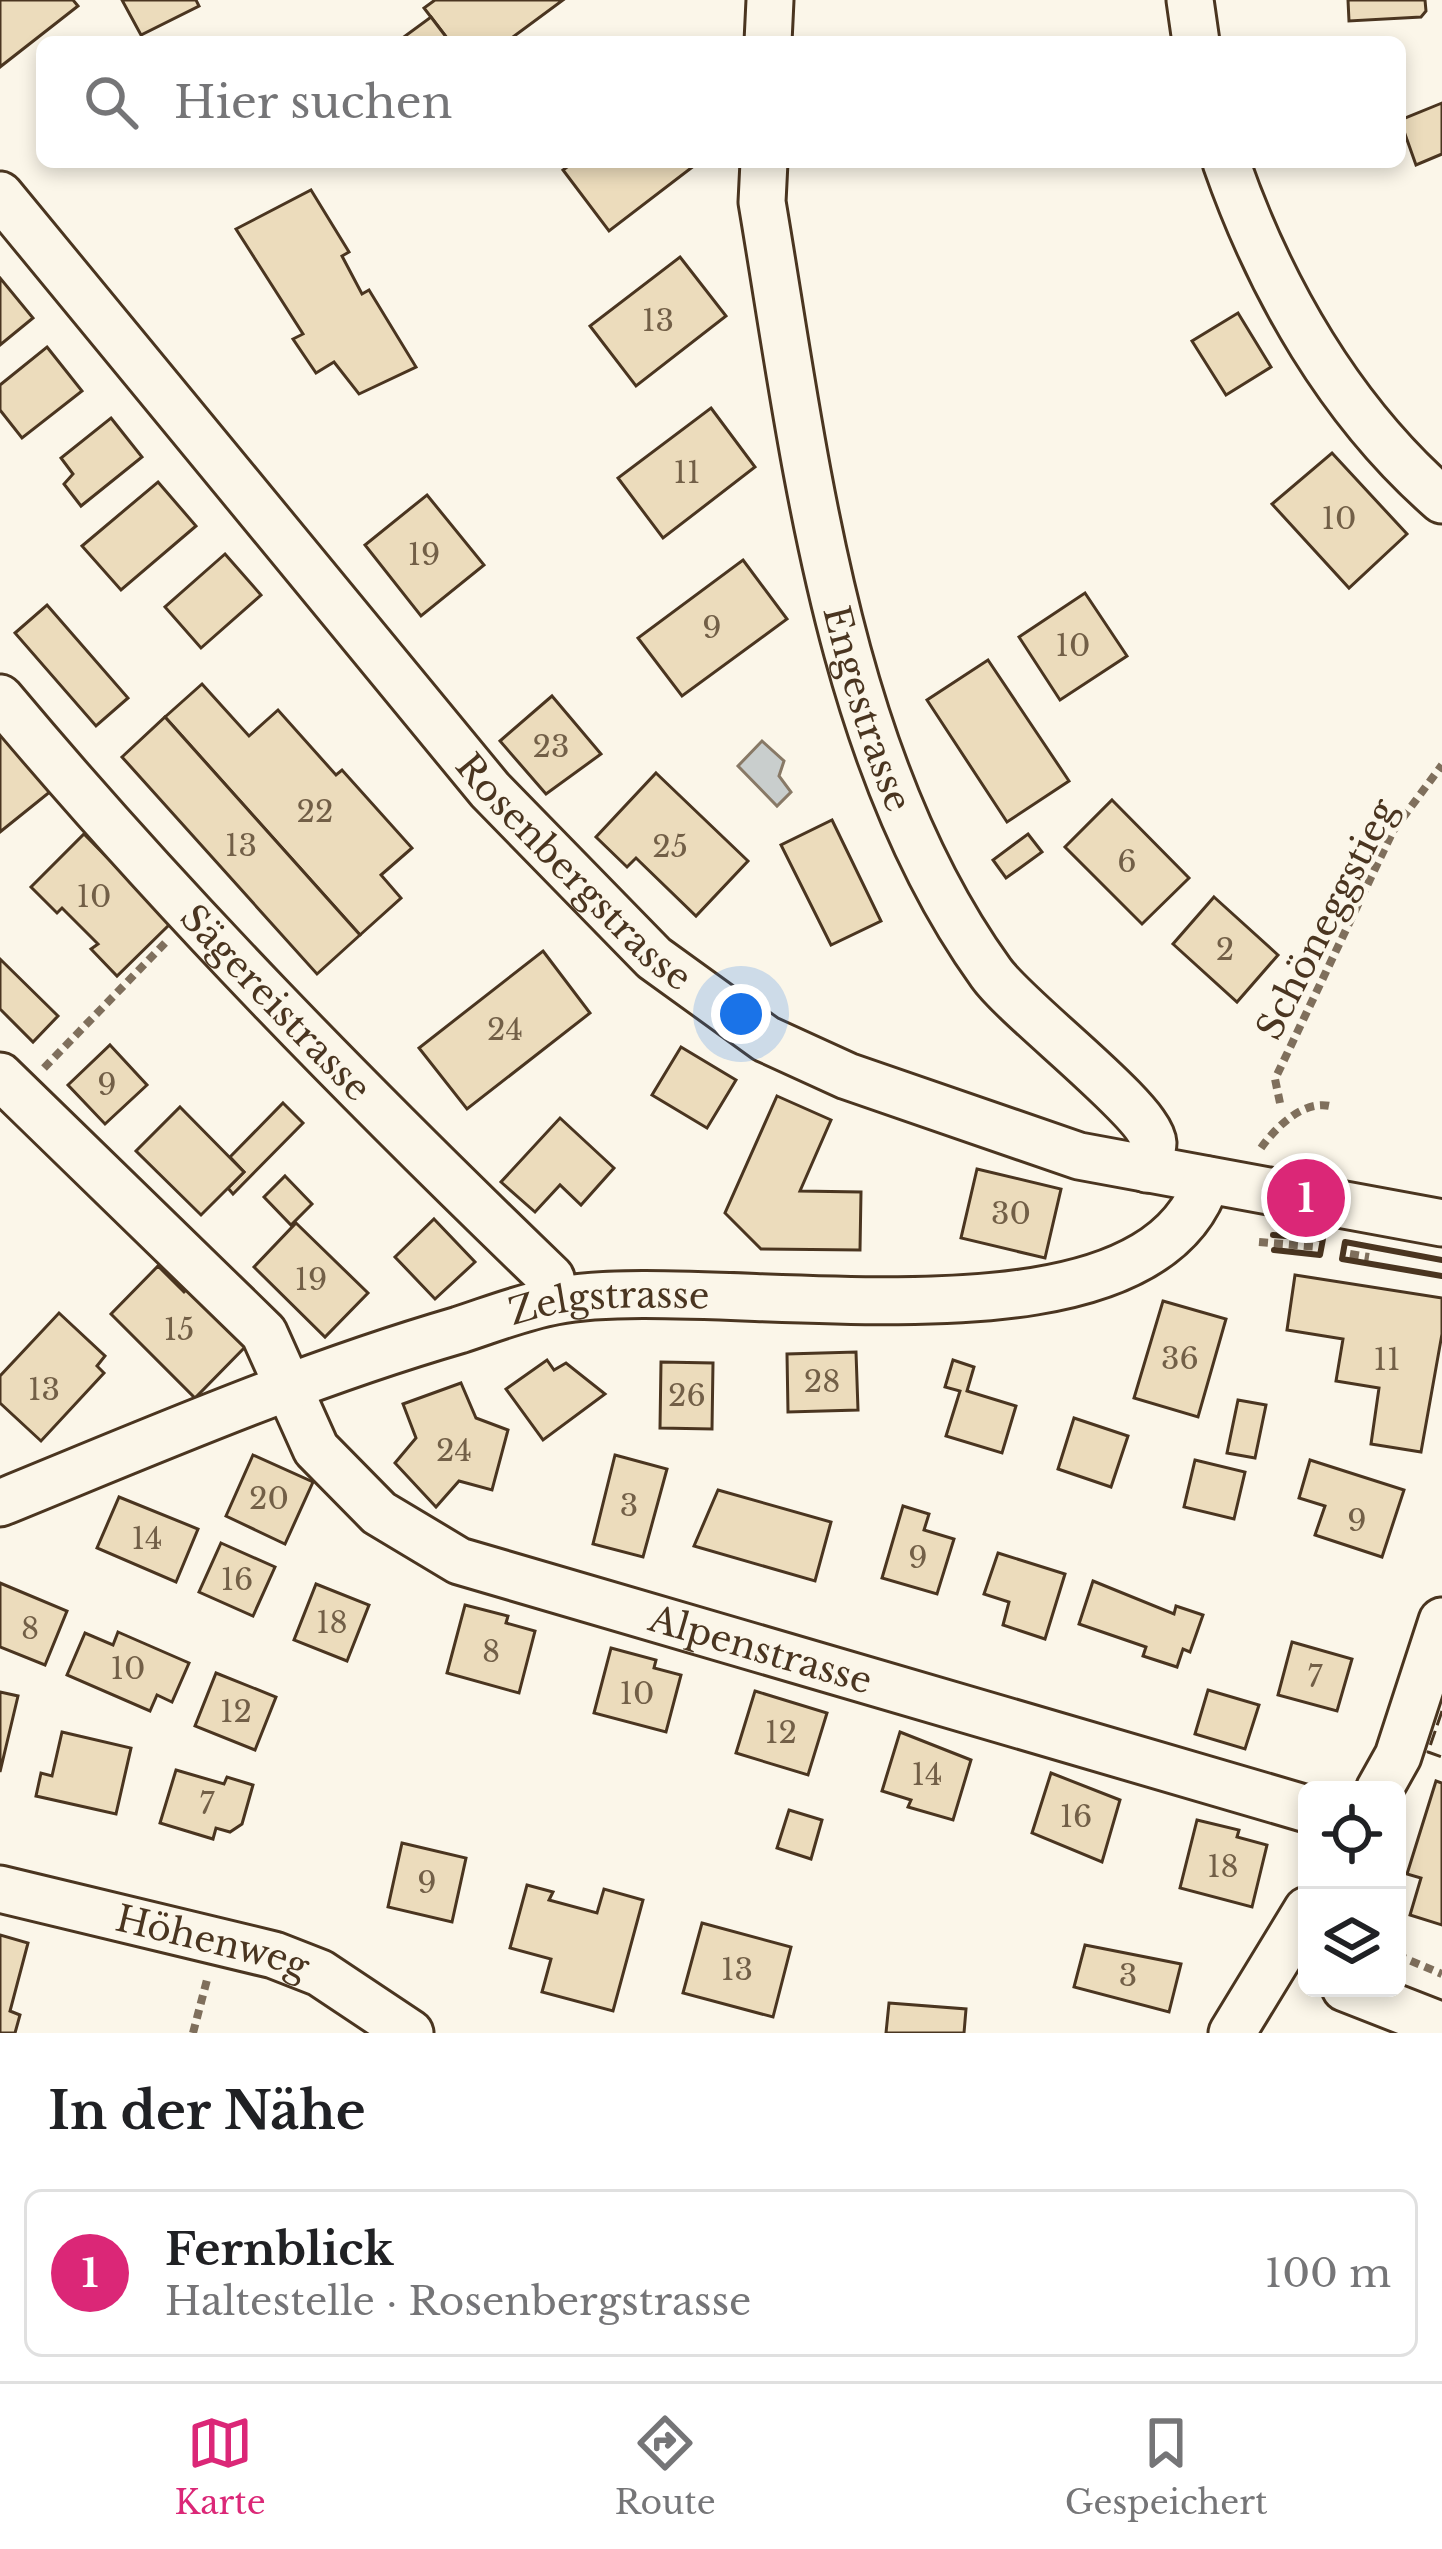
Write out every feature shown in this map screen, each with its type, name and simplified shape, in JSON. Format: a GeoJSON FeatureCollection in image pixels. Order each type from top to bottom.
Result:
{"type":"FeatureCollection","features":[{"type":"Feature","properties":{"kind":"street"},"geometry":{"type":"LineString","coordinates":[[768,36],[770,0]]}},
{"type":"Feature","properties":{"kind":"street"},"geometry":{"type":"LineString","coordinates":[[1190,0],[1195,36]]}},
{"type":"Feature","properties":{"kind":"street","name":"Engestrasse"},"geometry":{"type":"LineString","coordinates":[[764,168],[762,202],[802,439],[842,624],[906,826],[954,922],[1000,985],[1137,1110],[1153,1142],[1147,1169]]}},
{"type":"Feature","properties":{"kind":"street"},"geometry":{"type":"LineString","coordinates":[[1228,168],[1257,250],[1307,337],[1366,420],[1442,500]]}},
{"type":"Feature","properties":{"kind":"street","name":"Rosenbergstrasse"},"geometry":{"type":"LineString","coordinates":[[0,195],[490,790],[654,958],[766,1039],[847,1076],[984,1126],[1147,1169],[1442,1223]]}},
{"type":"Feature","properties":{"kind":"street","name":"Sägereistrasse"},"geometry":{"type":"LineString","coordinates":[[0,698],[98,814],[193,914],[438,1170],[551,1277],[556,1300]]}},
{"type":"Feature","properties":{"kind":"street","name":"Alpenstrasse"},"geometry":{"type":"LineString","coordinates":[[9,1085],[264,1333],[316,1449],[379,1513],[459,1561],[1298,1806]]}},
{"type":"Feature","properties":{"kind":"street","name":"Zelgstrasse"},"geometry":{"type":"LineString","coordinates":[[0,1503],[290,1384],[556,1300],[1014,1295],[1102,1275],[1157,1252],[1187,1226],[1207,1180]]}},
{"type":"Feature","properties":{"kind":"street"},"geometry":{"type":"LineString","coordinates":[[1384,1781],[1398,1756],[1442,1621]]}},
{"type":"Feature","properties":{"kind":"street","name":"Höhenweg"},"geometry":{"type":"LineString","coordinates":[[0,1889],[217,1941],[320,1973],[410,2033]]}},
{"type":"Feature","properties":{"kind":"street"},"geometry":{"type":"LineString","coordinates":[[1232,2033],[1293,1958]]}},
{"type":"Feature","properties":{"kind":"street"},"geometry":{"type":"LineString","coordinates":[[1357,2007],[1442,2026]]}},
{"type":"Feature","properties":{"kind":"path","name":"Schöneggstieg"},"geometry":{"type":"LineString","coordinates":[[1280,1103],[1275,1079],[1393,831],[1442,765]]}},
{"type":"Feature","properties":{"kind":"path"},"geometry":{"type":"LineString","coordinates":[[9,1085],[193,914]]}},
{"type":"Feature","properties":{"kind":"path"},"geometry":{"type":"LineString","coordinates":[[1261,1148],[1297,1113],[1317,1103],[1330,1106]]}},
{"type":"Feature","properties":{"kind":"path"},"geometry":{"type":"LineString","coordinates":[[1259,1242],[1317,1247]]}},
{"type":"Feature","properties":{"kind":"path"},"geometry":{"type":"LineString","coordinates":[[193,2033],[217,1941]]}},
{"type":"Feature","properties":{"kind":"path"},"geometry":{"type":"LineString","coordinates":[[1406,1959],[1442,1974]]}},
{"type":"Feature","properties":{"kind":"shaded area"},"geometry":{"type":"Polygon","coordinates":[[[762,741],[784,761],[779,776],[791,792],[777,806],[738,766],[762,741]]]}},
{"type":"Feature","properties":{"kind":"building"},"geometry":{"type":"Polygon","coordinates":[[[0,0],[73,0],[78,6],[0,67],[0,0]]]}},
{"type":"Feature","properties":{"kind":"building"},"geometry":{"type":"Polygon","coordinates":[[[122,0],[196,0],[199,6],[141,35],[122,0]]]}},
{"type":"Feature","properties":{"kind":"building"},"geometry":{"type":"Polygon","coordinates":[[[435,0],[563,0],[514,36],[445,36],[424,8],[435,0]]]}},
{"type":"Feature","properties":{"kind":"building"},"geometry":{"type":"Polygon","coordinates":[[[1348,0],[1425,0],[1426,11],[1421,17],[1349,21],[1348,0]]]}},
{"type":"Feature","properties":{"kind":"building"},"geometry":{"type":"Polygon","coordinates":[[[431,17],[445,36],[405,36],[431,17]]]}},
{"type":"Feature","properties":{"kind":"building"},"geometry":{"type":"Polygon","coordinates":[[[1442,103],[1442,154],[1416,165],[1406,137],[1406,118],[1442,103]]]}},
{"type":"Feature","properties":{"kind":"building"},"geometry":{"type":"Polygon","coordinates":[[[566,168],[691,168],[609,231],[566,168]]]}},
{"type":"Feature","properties":{"kind":"building"},"geometry":{"type":"Polygon","coordinates":[[[311,190],[349,252],[342,256],[362,294],[369,290],[416,367],[359,394],[334,362],[316,373],[293,339],[303,334],[236,229],[311,190]]]}},
{"type":"Feature","properties":{"kind":"building"},"geometry":{"type":"Polygon","coordinates":[[[680,257],[726,316],[636,386],[590,326],[680,257]]]}},
{"type":"Feature","properties":{"kind":"building"},"geometry":{"type":"Polygon","coordinates":[[[0,278],[33,318],[0,345],[0,278]]]}},
{"type":"Feature","properties":{"kind":"building"},"geometry":{"type":"Polygon","coordinates":[[[1238,313],[1271,367],[1226,395],[1192,341],[1238,313]]]}},
{"type":"Feature","properties":{"kind":"building"},"geometry":{"type":"Polygon","coordinates":[[[47,347],[82,391],[22,438],[0,410],[0,385],[47,347]]]}},
{"type":"Feature","properties":{"kind":"building"},"geometry":{"type":"Polygon","coordinates":[[[711,408],[755,467],[663,538],[618,478],[711,408]]]}},
{"type":"Feature","properties":{"kind":"building"},"geometry":{"type":"Polygon","coordinates":[[[111,418],[142,457],[81,506],[64,484],[73,474],[61,458],[111,418]]]}},
{"type":"Feature","properties":{"kind":"building"},"geometry":{"type":"Polygon","coordinates":[[[1332,453],[1407,534],[1349,588],[1272,504],[1332,453]]]}},
{"type":"Feature","properties":{"kind":"building"},"geometry":{"type":"Polygon","coordinates":[[[158,482],[196,526],[121,590],[82,546],[158,482]]]}},
{"type":"Feature","properties":{"kind":"building"},"geometry":{"type":"Polygon","coordinates":[[[427,495],[484,565],[421,616],[365,545],[427,495]]]}},
{"type":"Feature","properties":{"kind":"building"},"geometry":{"type":"Polygon","coordinates":[[[225,554],[261,595],[201,648],[165,607],[225,554]]]}},
{"type":"Feature","properties":{"kind":"building"},"geometry":{"type":"Polygon","coordinates":[[[743,560],[787,619],[682,696],[638,638],[743,560]]]}},
{"type":"Feature","properties":{"kind":"building"},"geometry":{"type":"Polygon","coordinates":[[[1085,593],[1127,656],[1060,700],[1019,637],[1085,593]]]}},
{"type":"Feature","properties":{"kind":"building"},"geometry":{"type":"Polygon","coordinates":[[[47,605],[128,698],[96,726],[15,633],[47,605]]]}},
{"type":"Feature","properties":{"kind":"building"},"geometry":{"type":"Polygon","coordinates":[[[988,660],[1069,781],[1007,822],[927,700],[988,660]]]}},
{"type":"Feature","properties":{"kind":"building"},"geometry":{"type":"Polygon","coordinates":[[[202,684],[249,736],[278,710],[336,775],[342,770],[412,848],[381,875],[401,898],[360,935],[165,717],[202,684]]]}},
{"type":"Feature","properties":{"kind":"building"},"geometry":{"type":"Polygon","coordinates":[[[552,696],[601,754],[546,794],[500,741],[552,696]]]}},
{"type":"Feature","properties":{"kind":"building"},"geometry":{"type":"Polygon","coordinates":[[[165,717],[360,935],[317,974],[122,757],[165,717]]]}},
{"type":"Feature","properties":{"kind":"building"},"geometry":{"type":"Polygon","coordinates":[[[0,726],[51,791],[0,832],[0,726]]]}},
{"type":"Feature","properties":{"kind":"building"},"geometry":{"type":"Polygon","coordinates":[[[656,773],[748,861],[696,916],[636,858],[627,867],[596,837],[656,773]]]}},
{"type":"Feature","properties":{"kind":"building"},"geometry":{"type":"Polygon","coordinates":[[[1112,800],[1189,878],[1142,924],[1065,847],[1112,800]]]}},
{"type":"Feature","properties":{"kind":"building"},"geometry":{"type":"Polygon","coordinates":[[[832,820],[881,921],[831,945],[781,845],[832,820]]]}},
{"type":"Feature","properties":{"kind":"building"},"geometry":{"type":"Polygon","coordinates":[[[84,834],[171,923],[117,976],[91,949],[98,944],[62,908],[57,913],[31,887],[84,834]]]}},
{"type":"Feature","properties":{"kind":"building"},"geometry":{"type":"Polygon","coordinates":[[[1028,834],[1042,852],[1006,878],[993,860],[1028,834]]]}},
{"type":"Feature","properties":{"kind":"building"},"geometry":{"type":"Polygon","coordinates":[[[1214,897],[1278,955],[1237,1002],[1173,944],[1214,897]]]}},
{"type":"Feature","properties":{"kind":"building"},"geometry":{"type":"Polygon","coordinates":[[[543,951],[590,1013],[467,1109],[419,1048],[543,951]]]}},
{"type":"Feature","properties":{"kind":"building"},"geometry":{"type":"Polygon","coordinates":[[[0,959],[58,1016],[33,1042],[0,1009],[0,959]]]}},
{"type":"Feature","properties":{"kind":"building"},"geometry":{"type":"Polygon","coordinates":[[[110,1045],[147,1085],[105,1124],[68,1085],[110,1045]]]}},
{"type":"Feature","properties":{"kind":"building"},"geometry":{"type":"Polygon","coordinates":[[[681,1047],[736,1080],[707,1128],[652,1095],[681,1047]]]}},
{"type":"Feature","properties":{"kind":"building"},"geometry":{"type":"Polygon","coordinates":[[[777,1096],[831,1120],[800,1191],[861,1192],[860,1250],[761,1249],[725,1213],[777,1096]]]}},
{"type":"Feature","properties":{"kind":"building"},"geometry":{"type":"Polygon","coordinates":[[[283,1103],[303,1123],[233,1194],[228,1188],[244,1172],[230,1157],[283,1103]]]}},
{"type":"Feature","properties":{"kind":"building"},"geometry":{"type":"Polygon","coordinates":[[[180,1107],[244,1172],[201,1215],[136,1151],[180,1107]]]}},
{"type":"Feature","properties":{"kind":"building"},"geometry":{"type":"Polygon","coordinates":[[[560,1118],[614,1168],[581,1205],[560,1185],[535,1212],[501,1182],[560,1118]]]}},
{"type":"Feature","properties":{"kind":"building"},"geometry":{"type":"Polygon","coordinates":[[[977,1169],[1061,1189],[1045,1258],[961,1238],[977,1169]]]}},
{"type":"Feature","properties":{"kind":"building"},"geometry":{"type":"Polygon","coordinates":[[[285,1176],[312,1204],[291,1225],[264,1197],[285,1176]]]}},
{"type":"Feature","properties":{"kind":"building"},"geometry":{"type":"Polygon","coordinates":[[[434,1219],[475,1262],[435,1299],[395,1257],[434,1219]]]}},
{"type":"Feature","properties":{"kind":"building"},"geometry":{"type":"Polygon","coordinates":[[[296,1223],[368,1293],[325,1337],[254,1267],[296,1223]]]}},
{"type":"Feature","properties":{"kind":"building"},"geometry":{"type":"Polygon","coordinates":[[[158,1266],[247,1345],[195,1398],[111,1314],[158,1266]]]}},
{"type":"Feature","properties":{"kind":"building"},"geometry":{"type":"Polygon","coordinates":[[[1295,1275],[1442,1298],[1442,1334],[1421,1452],[1371,1444],[1379,1388],[1336,1381],[1343,1339],[1287,1330],[1295,1275]]]}},
{"type":"Feature","properties":{"kind":"building"},"geometry":{"type":"Polygon","coordinates":[[[1163,1301],[1226,1319],[1198,1417],[1134,1398],[1163,1301]]]}},
{"type":"Feature","properties":{"kind":"building"},"geometry":{"type":"Polygon","coordinates":[[[59,1313],[105,1356],[97,1366],[104,1373],[41,1441],[0,1403],[0,1376],[59,1313]]]}},
{"type":"Feature","properties":{"kind":"building"},"geometry":{"type":"Polygon","coordinates":[[[856,1352],[858,1410],[788,1412],[787,1354],[856,1352]]]}},
{"type":"Feature","properties":{"kind":"building"},"geometry":{"type":"Polygon","coordinates":[[[547,1360],[554,1370],[566,1363],[605,1394],[543,1440],[506,1389],[547,1360]]]}},
{"type":"Feature","properties":{"kind":"building"},"geometry":{"type":"Polygon","coordinates":[[[953,1360],[974,1367],[967,1391],[1016,1406],[1002,1453],[946,1436],[960,1391],[945,1387],[953,1360]]]}},
{"type":"Feature","properties":{"kind":"building"},"geometry":{"type":"Polygon","coordinates":[[[661,1362],[713,1363],[712,1429],[660,1428],[661,1362]]]}},
{"type":"Feature","properties":{"kind":"building"},"geometry":{"type":"Polygon","coordinates":[[[461,1383],[476,1418],[508,1430],[492,1490],[459,1481],[436,1507],[395,1463],[416,1438],[403,1404],[461,1383]]]}},
{"type":"Feature","properties":{"kind":"building"},"geometry":{"type":"Polygon","coordinates":[[[1238,1400],[1266,1405],[1255,1458],[1227,1453],[1238,1400]]]}},
{"type":"Feature","properties":{"kind":"building"},"geometry":{"type":"Polygon","coordinates":[[[1074,1418],[1128,1436],[1111,1487],[1058,1469],[1074,1418]]]}},
{"type":"Feature","properties":{"kind":"building"},"geometry":{"type":"Polygon","coordinates":[[[253,1455],[313,1482],[285,1544],[226,1516],[253,1455]]]}},
{"type":"Feature","properties":{"kind":"building"},"geometry":{"type":"Polygon","coordinates":[[[615,1455],[667,1469],[643,1557],[593,1544],[615,1455]]]}},
{"type":"Feature","properties":{"kind":"building"},"geometry":{"type":"Polygon","coordinates":[[[1195,1460],[1245,1472],[1234,1519],[1184,1507],[1195,1460]]]}},
{"type":"Feature","properties":{"kind":"building"},"geometry":{"type":"Polygon","coordinates":[[[1310,1460],[1404,1490],[1382,1557],[1315,1535],[1325,1506],[1299,1498],[1310,1460]]]}},
{"type":"Feature","properties":{"kind":"building"},"geometry":{"type":"Polygon","coordinates":[[[718,1490],[831,1522],[815,1581],[694,1546],[718,1490]]]}},
{"type":"Feature","properties":{"kind":"building"},"geometry":{"type":"Polygon","coordinates":[[[119,1497],[198,1529],[176,1582],[97,1548],[119,1497]]]}},
{"type":"Feature","properties":{"kind":"building"},"geometry":{"type":"Polygon","coordinates":[[[903,1506],[929,1514],[924,1530],[954,1539],[937,1594],[882,1578],[903,1506]]]}},
{"type":"Feature","properties":{"kind":"building"},"geometry":{"type":"Polygon","coordinates":[[[221,1543],[275,1567],[253,1616],[199,1592],[221,1543]]]}},
{"type":"Feature","properties":{"kind":"building"},"geometry":{"type":"Polygon","coordinates":[[[998,1553],[1065,1574],[1045,1639],[1003,1625],[1009,1602],[984,1594],[998,1553]]]}},
{"type":"Feature","properties":{"kind":"building"},"geometry":{"type":"Polygon","coordinates":[[[1093,1581],[1174,1614],[1176,1606],[1203,1615],[1190,1652],[1183,1649],[1177,1667],[1143,1656],[1146,1647],[1079,1624],[1093,1581]]]}},
{"type":"Feature","properties":{"kind":"building"},"geometry":{"type":"Polygon","coordinates":[[[0,1583],[67,1611],[45,1665],[0,1647],[0,1583]]]}},
{"type":"Feature","properties":{"kind":"building"},"geometry":{"type":"Polygon","coordinates":[[[316,1584],[369,1605],[347,1661],[294,1640],[316,1584]]]}},
{"type":"Feature","properties":{"kind":"building"},"geometry":{"type":"Polygon","coordinates":[[[465,1605],[508,1616],[506,1623],[535,1631],[519,1693],[447,1673],[465,1605]]]}},
{"type":"Feature","properties":{"kind":"building"},"geometry":{"type":"Polygon","coordinates":[[[118,1632],[189,1663],[172,1702],[157,1695],[150,1711],[67,1675],[85,1633],[113,1645],[118,1632]]]}},
{"type":"Feature","properties":{"kind":"building"},"geometry":{"type":"Polygon","coordinates":[[[1292,1642],[1352,1659],[1337,1711],[1278,1695],[1292,1642]]]}},
{"type":"Feature","properties":{"kind":"building"},"geometry":{"type":"Polygon","coordinates":[[[611,1648],[656,1660],[654,1668],[681,1675],[666,1732],[594,1713],[611,1648]]]}},
{"type":"Feature","properties":{"kind":"building"},"geometry":{"type":"Polygon","coordinates":[[[216,1673],[276,1697],[255,1750],[195,1726],[216,1673]]]}},
{"type":"Feature","properties":{"kind":"building"},"geometry":{"type":"Polygon","coordinates":[[[1208,1690],[1259,1705],[1245,1749],[1195,1734],[1208,1690]]]}},
{"type":"Feature","properties":{"kind":"building"},"geometry":{"type":"Polygon","coordinates":[[[755,1691],[827,1713],[808,1775],[736,1753],[755,1691]]]}},
{"type":"Feature","properties":{"kind":"building"},"geometry":{"type":"Polygon","coordinates":[[[0,1692],[18,1696],[0,1772],[0,1692]]]}},
{"type":"Feature","properties":{"kind":"building"},"geometry":{"type":"Polygon","coordinates":[[[62,1732],[131,1748],[116,1814],[36,1796],[41,1773],[52,1776],[62,1732]]]}},
{"type":"Feature","properties":{"kind":"building"},"geometry":{"type":"Polygon","coordinates":[[[900,1732],[971,1760],[953,1820],[908,1807],[911,1800],[882,1791],[900,1732]]]}},
{"type":"Feature","properties":{"kind":"building"},"geometry":{"type":"Polygon","coordinates":[[[176,1770],[224,1784],[227,1777],[253,1785],[242,1824],[230,1832],[216,1828],[213,1839],[160,1823],[176,1770]]]}},
{"type":"Feature","properties":{"kind":"building"},"geometry":{"type":"Polygon","coordinates":[[[1051,1773],[1120,1800],[1102,1862],[1032,1833],[1051,1773]]]}},
{"type":"Feature","properties":{"kind":"building"},"geometry":{"type":"Polygon","coordinates":[[[1436,1781],[1442,1783],[1442,1925],[1410,1915],[1421,1878],[1407,1874],[1436,1781]]]}},
{"type":"Feature","properties":{"kind":"building"},"geometry":{"type":"Polygon","coordinates":[[[789,1810],[822,1820],[811,1859],[777,1848],[789,1810]]]}},
{"type":"Feature","properties":{"kind":"building"},"geometry":{"type":"Polygon","coordinates":[[[1197,1820],[1239,1830],[1237,1837],[1267,1845],[1252,1907],[1180,1888],[1197,1820]]]}},
{"type":"Feature","properties":{"kind":"building"},"geometry":{"type":"Polygon","coordinates":[[[402,1843],[466,1858],[452,1922],[388,1907],[402,1843]]]}},
{"type":"Feature","properties":{"kind":"building"},"geometry":{"type":"Polygon","coordinates":[[[527,1885],[553,1892],[549,1900],[597,1913],[604,1889],[643,1900],[613,2011],[542,1992],[551,1959],[510,1948],[527,1885]]]}},
{"type":"Feature","properties":{"kind":"building"},"geometry":{"type":"Polygon","coordinates":[[[702,1923],[791,1947],[773,2017],[683,1993],[702,1923]]]}},
{"type":"Feature","properties":{"kind":"building"},"geometry":{"type":"Polygon","coordinates":[[[0,1935],[28,1943],[10,2011],[20,2015],[15,2033],[0,2033],[0,1935]]]}},
{"type":"Feature","properties":{"kind":"building"},"geometry":{"type":"Polygon","coordinates":[[[1085,1945],[1181,1964],[1169,2012],[1074,1987],[1085,1945]]]}},
{"type":"Feature","properties":{"kind":"building"},"geometry":{"type":"Polygon","coordinates":[[[889,2003],[966,2009],[964,2033],[886,2033],[889,2003]]]}},
{"type":"Feature","properties":{"kind":"fence"},"geometry":{"type":"LineString","coordinates":[[1442,1711],[1428,1752],[1442,1757]]}},
{"type":"Feature","properties":{"kind":"wall"},"geometry":{"type":"LineString","coordinates":[[1273,1235],[1323,1239],[1320,1255],[1274,1250]]}},
{"type":"Feature","properties":{"kind":"wall"},"geometry":{"type":"LineString","coordinates":[[1442,1260],[1345,1242],[1342,1259],[1442,1276]]}},
{"type":"Feature","properties":{"kind":"place","name":"Fernblick"},"geometry":{"type":"Point","coordinates":[1306,1198]}}]}
